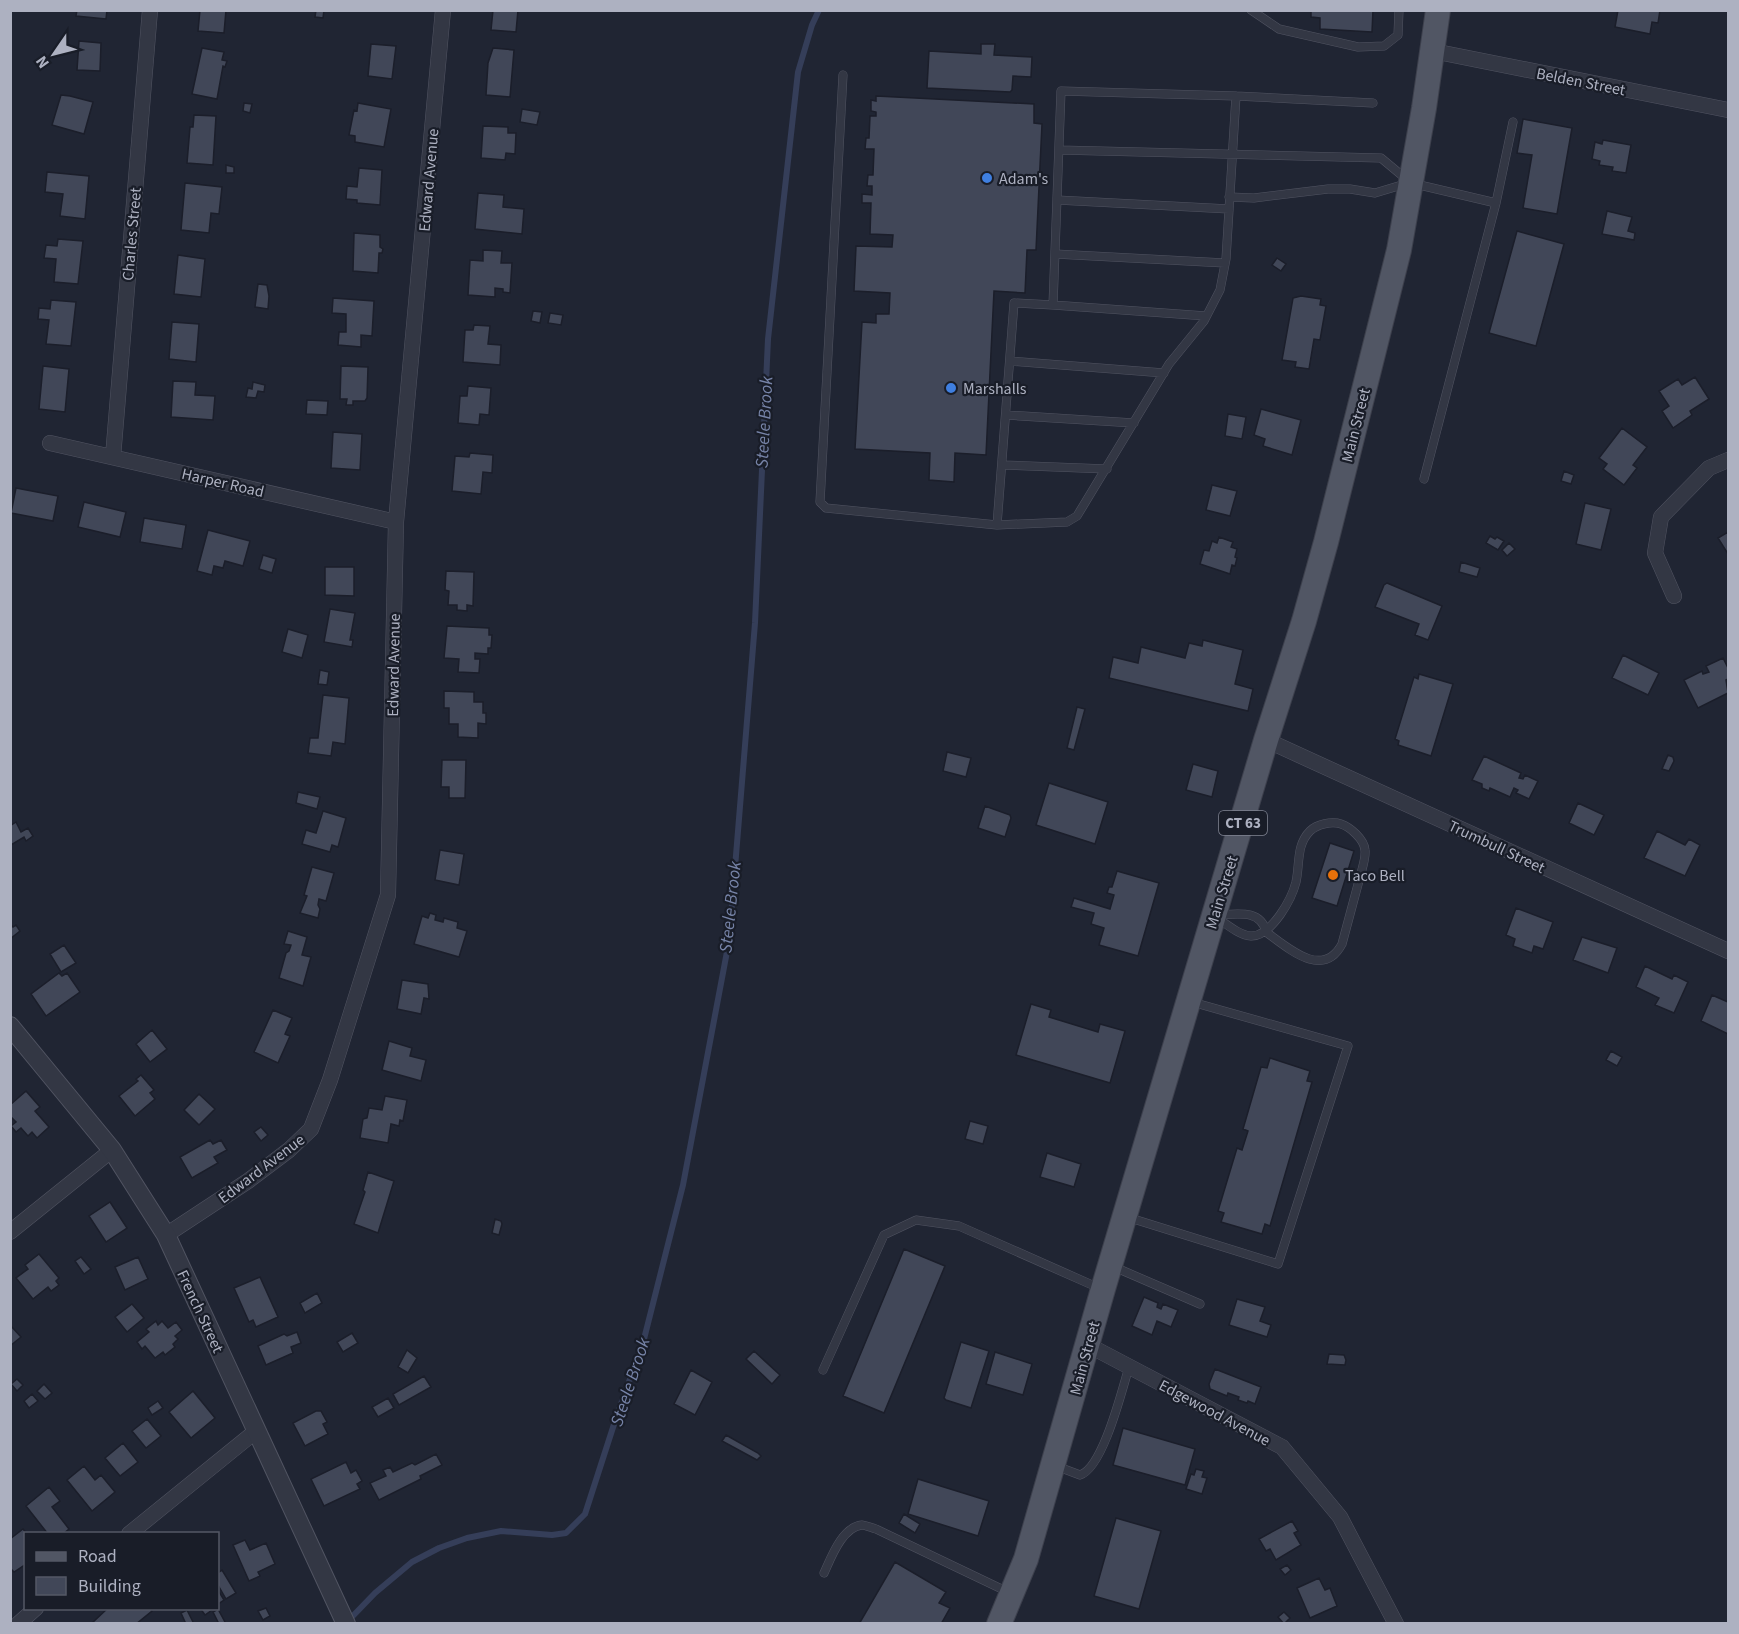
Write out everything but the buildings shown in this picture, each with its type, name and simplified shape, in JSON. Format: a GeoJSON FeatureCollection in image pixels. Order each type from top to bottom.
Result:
{"type":"FeatureCollection","features":[{"type":"Feature","properties":{"kind":"main road","name":"Main Street"},"geometry":{"type":"LineString","coordinates":[[999,1623],[1026,1559],[1110,1265],[1326,542],[1399,250],[1438,10]]}},
{"type":"Feature","properties":{"kind":"street","name":"Charles Street"},"geometry":{"type":"LineString","coordinates":[[113,457],[150,10]]}},
{"type":"Feature","properties":{"kind":"street","name":"Edward Avenue"},"geometry":{"type":"LineString","coordinates":[[166,1235],[248,1181],[289,1150],[310,1129],[330,1080],[388,895],[396,522],[443,10]]}},
{"type":"Feature","properties":{"kind":"street","name":"Belden Street"},"geometry":{"type":"LineString","coordinates":[[1433,51],[1728,110]]}},
{"type":"Feature","properties":{"kind":"street","name":"Harper Road"},"geometry":{"type":"LineString","coordinates":[[50,443],[396,522]]}},
{"type":"Feature","properties":{"kind":"street"},"geometry":{"type":"LineString","coordinates":[[1674,596],[1654,553],[1661,517],[1710,468],[1728,460]]}},
{"type":"Feature","properties":{"kind":"street","name":"Trumbull Street"},"geometry":{"type":"LineString","coordinates":[[1266,740],[1728,951]]}},
{"type":"Feature","properties":{"kind":"street","name":"French Street"},"geometry":{"type":"LineString","coordinates":[[10,1026],[112,1150],[166,1235],[346,1623]]}},
{"type":"Feature","properties":{"kind":"street"},"geometry":{"type":"LineString","coordinates":[[10,1232],[112,1150]]}},
{"type":"Feature","properties":{"kind":"street","name":"Edgewood Avenue"},"geometry":{"type":"LineString","coordinates":[[1088,1345],[1282,1447],[1340,1517],[1396,1623]]}},
{"type":"Feature","properties":{"kind":"street"},"geometry":{"type":"LineString","coordinates":[[130,1532],[256,1431]]}},
{"type":"Feature","properties":{"kind":"street"},"geometry":{"type":"LineString","coordinates":[[18,1623],[34,1610]]}},
{"type":"Feature","properties":{"kind":"lane"},"geometry":{"type":"LineString","coordinates":[[1251,10],[1279,29],[1358,47],[1384,46],[1398,35],[1399,10]]}},
{"type":"Feature","properties":{"kind":"lane"},"geometry":{"type":"LineString","coordinates":[[843,75],[820,502],[826,508],[997,525],[1067,522],[1077,516],[1164,373],[1206,316],[1221,290],[1225,263],[1236,96]]}},
{"type":"Feature","properties":{"kind":"lane"},"geometry":{"type":"LineString","coordinates":[[1053,305],[1061,92],[1236,96],[1373,103]]}},
{"type":"Feature","properties":{"kind":"lane"},"geometry":{"type":"LineString","coordinates":[[1424,479],[1496,202],[1513,122]]}},
{"type":"Feature","properties":{"kind":"lane"},"geometry":{"type":"LineString","coordinates":[[1059,150],[1381,158],[1411,183],[1496,202]]}},
{"type":"Feature","properties":{"kind":"lane"},"geometry":{"type":"LineString","coordinates":[[1229,197],[1254,198],[1328,189],[1350,189],[1375,193],[1411,183]]}},
{"type":"Feature","properties":{"kind":"lane"},"geometry":{"type":"LineString","coordinates":[[1057,200],[1228,209]]}},
{"type":"Feature","properties":{"kind":"lane"},"geometry":{"type":"LineString","coordinates":[[1055,254],[1225,263]]}},
{"type":"Feature","properties":{"kind":"lane"},"geometry":{"type":"LineString","coordinates":[[997,525],[1014,303],[1206,316]]}},
{"type":"Feature","properties":{"kind":"lane"},"geometry":{"type":"LineString","coordinates":[[1010,361],[1164,373]]}},
{"type":"Feature","properties":{"kind":"lane"},"geometry":{"type":"LineString","coordinates":[[1006,415],[1134,423]]}},
{"type":"Feature","properties":{"kind":"lane"},"geometry":{"type":"LineString","coordinates":[[1002,465],[1107,469]]}},
{"type":"Feature","properties":{"kind":"lane"},"geometry":{"type":"LineString","coordinates":[[1214,915],[1239,933],[1254,936],[1266,932],[1290,900],[1296,885],[1298,853],[1310,831],[1331,822],[1341,824],[1352,830],[1362,842],[1365,850],[1354,900],[1342,944],[1336,955],[1323,961],[1309,959],[1266,932],[1259,919],[1245,913],[1214,915]]}},
{"type":"Feature","properties":{"kind":"lane"},"geometry":{"type":"LineString","coordinates":[[1125,1216],[1278,1264],[1348,1046],[1189,1001]]}},
{"type":"Feature","properties":{"kind":"lane"},"geometry":{"type":"LineString","coordinates":[[823,1370],[884,1235],[916,1220],[959,1226],[1103,1289]]}},
{"type":"Feature","properties":{"kind":"lane"},"geometry":{"type":"LineString","coordinates":[[1110,1265],[1200,1304]]}},
{"type":"Feature","properties":{"kind":"lane"},"geometry":{"type":"LineString","coordinates":[[1054,1465],[1080,1474],[1090,1469],[1111,1426],[1129,1367]]}},
{"type":"Feature","properties":{"kind":"lane"},"geometry":{"type":"LineString","coordinates":[[824,1573],[836,1545],[851,1530],[862,1525],[876,1529],[1012,1594]]}},
{"type":"Feature","properties":{"kind":"waterway","name":"Steele Brook"},"geometry":{"type":"LineString","coordinates":[[348,1621],[375,1593],[412,1562],[439,1548],[467,1538],[501,1531],[552,1535],[566,1533],[585,1514],[643,1343],[683,1185],[729,941],[755,623],[768,339],[798,72],[812,25],[819,10]]}},
{"type":"Feature","properties":{"kind":"place","name":"Adam's"},"geometry":{"type":"Point","coordinates":[987,178]}},
{"type":"Feature","properties":{"kind":"place","name":"Marshalls"},"geometry":{"type":"Point","coordinates":[951,388]}},
{"type":"Feature","properties":{"kind":"place","name":"Taco Bell"},"geometry":{"type":"Point","coordinates":[1333,875]}}]}
